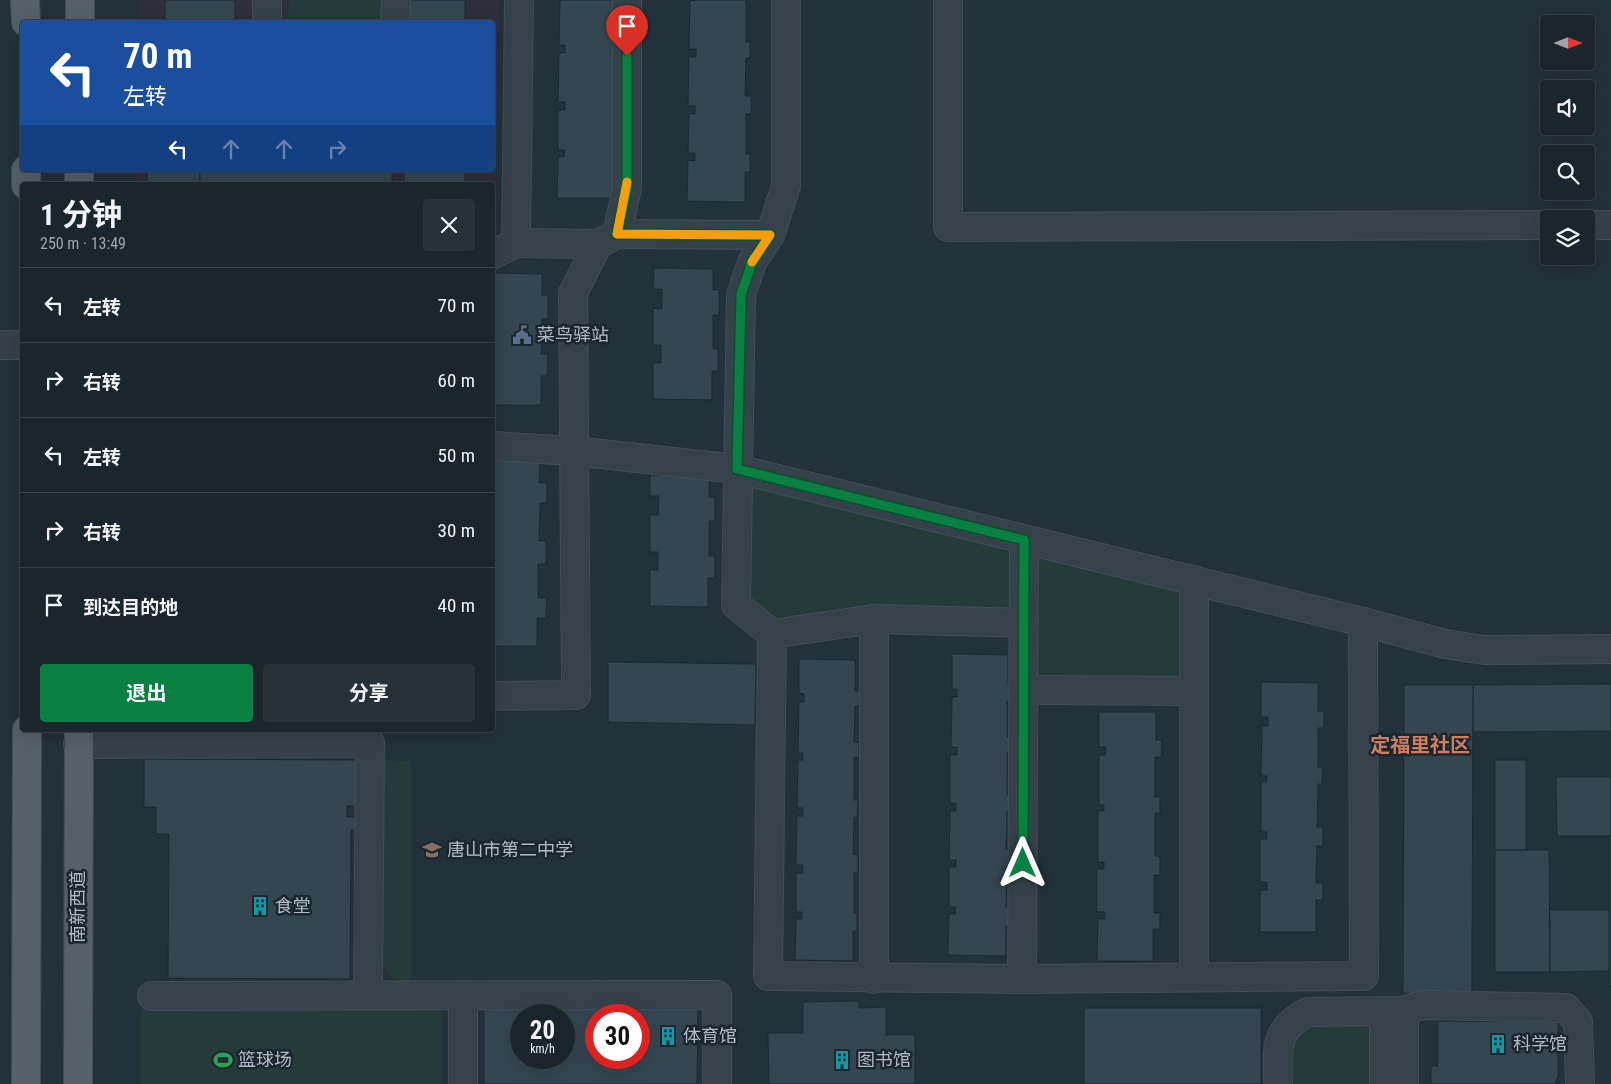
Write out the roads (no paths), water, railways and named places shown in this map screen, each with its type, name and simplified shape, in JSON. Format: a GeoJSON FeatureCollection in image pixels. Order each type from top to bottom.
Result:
{"type":"FeatureCollection","features":[{"type":"Feature","properties":{"kind":"main road"},"geometry":{"type":"LineString","coordinates":[[25,0],[26,20]]}},
{"type":"Feature","properties":{"kind":"main road"},"geometry":{"type":"LineString","coordinates":[[80,0],[80,20]]}},
{"type":"Feature","properties":{"kind":"main road"},"geometry":{"type":"LineString","coordinates":[[26,1084],[27,732]]}},
{"type":"Feature","properties":{"kind":"main road","name":"南新西道"},"geometry":{"type":"LineString","coordinates":[[78,737],[78,1084]]}},
{"type":"Feature","properties":{"kind":"street"},"geometry":{"type":"LineString","coordinates":[[266,20],[267,0]]}},
{"type":"Feature","properties":{"kind":"street"},"geometry":{"type":"LineString","coordinates":[[396,0],[396,20]]}},
{"type":"Feature","properties":{"kind":"street"},"geometry":{"type":"LineString","coordinates":[[519,0],[504,249],[608,239],[770,235]]}},
{"type":"Feature","properties":{"kind":"street"},"geometry":{"type":"LineString","coordinates":[[495,696],[576,695],[573,293],[608,239],[627,188],[627,0]]}},
{"type":"Feature","properties":{"kind":"street"},"geometry":{"type":"LineString","coordinates":[[786,0],[786,186],[770,235],[752,262],[741,295],[736,605],[772,634],[874,619],[1024,623]]}},
{"type":"Feature","properties":{"kind":"street"},"geometry":{"type":"LineString","coordinates":[[948,0],[948,227],[1540,225]]}},
{"type":"Feature","properties":{"kind":"street"},"geometry":{"type":"LineString","coordinates":[[1595,225],[1611,225]]}},
{"type":"Feature","properties":{"kind":"street"},"geometry":{"type":"LineString","coordinates":[[0,345],[20,345]]}},
{"type":"Feature","properties":{"kind":"street"},"geometry":{"type":"LineString","coordinates":[[495,446],[574,451],[737,469],[1194,580],[1445,644],[1484,650],[1611,649]]}},
{"type":"Feature","properties":{"kind":"street"},"geometry":{"type":"LineString","coordinates":[[1022,979],[1024,540]]}},
{"type":"Feature","properties":{"kind":"street"},"geometry":{"type":"LineString","coordinates":[[1194,580],[1194,978]]}},
{"type":"Feature","properties":{"kind":"street"},"geometry":{"type":"LineString","coordinates":[[874,619],[874,979]]}},
{"type":"Feature","properties":{"kind":"street"},"geometry":{"type":"LineString","coordinates":[[772,634],[768,976],[874,979],[1364,976],[1362,622]]}},
{"type":"Feature","properties":{"kind":"street"},"geometry":{"type":"LineString","coordinates":[[1024,690],[1194,691]]}},
{"type":"Feature","properties":{"kind":"street"},"geometry":{"type":"LineString","coordinates":[[78,737],[370,743],[368,994]]}},
{"type":"Feature","properties":{"kind":"street"},"geometry":{"type":"LineString","coordinates":[[152,996],[368,994],[717,995],[717,1084]]}},
{"type":"Feature","properties":{"kind":"street"},"geometry":{"type":"LineString","coordinates":[[463,995],[463,1084]]}},
{"type":"Feature","properties":{"kind":"street"},"geometry":{"type":"LineString","coordinates":[[1278,1084],[1279,1038],[1296,1018],[1308,1012],[1394,1011],[1427,1005],[1566,1008],[1578,1022],[1580,1084]]}},
{"type":"Feature","properties":{"kind":"street"},"geometry":{"type":"LineString","coordinates":[[1384,1084],[1394,1011]]}},
{"type":"Feature","properties":{"kind":"street"},"geometry":{"type":"LineString","coordinates":[[1394,1011],[1404,1084]]}},
{"type":"Feature","properties":{"kind":"place","name":"菜鸟驿站"},"geometry":{"type":"Point","coordinates":[522,335]}},
{"type":"Feature","properties":{"kind":"place","name":"唐山市第二中学"},"geometry":{"type":"Point","coordinates":[432,850]}},
{"type":"Feature","properties":{"kind":"place","name":"食堂"},"geometry":{"type":"Point","coordinates":[260,906]}},
{"type":"Feature","properties":{"kind":"place","name":"体育馆"},"geometry":{"type":"Point","coordinates":[668,1036]}},
{"type":"Feature","properties":{"kind":"place","name":"科学馆"},"geometry":{"type":"Point","coordinates":[1498,1044]}},
{"type":"Feature","properties":{"kind":"place","name":"篮球场"},"geometry":{"type":"Point","coordinates":[223,1060]}},
{"type":"Feature","properties":{"kind":"place","name":"图书馆"},"geometry":{"type":"Point","coordinates":[842,1060]}},
{"type":"Feature","properties":{"kind":"district","name":"定福里社区"},"geometry":{"type":"Point","coordinates":[1420,745]}}]}
